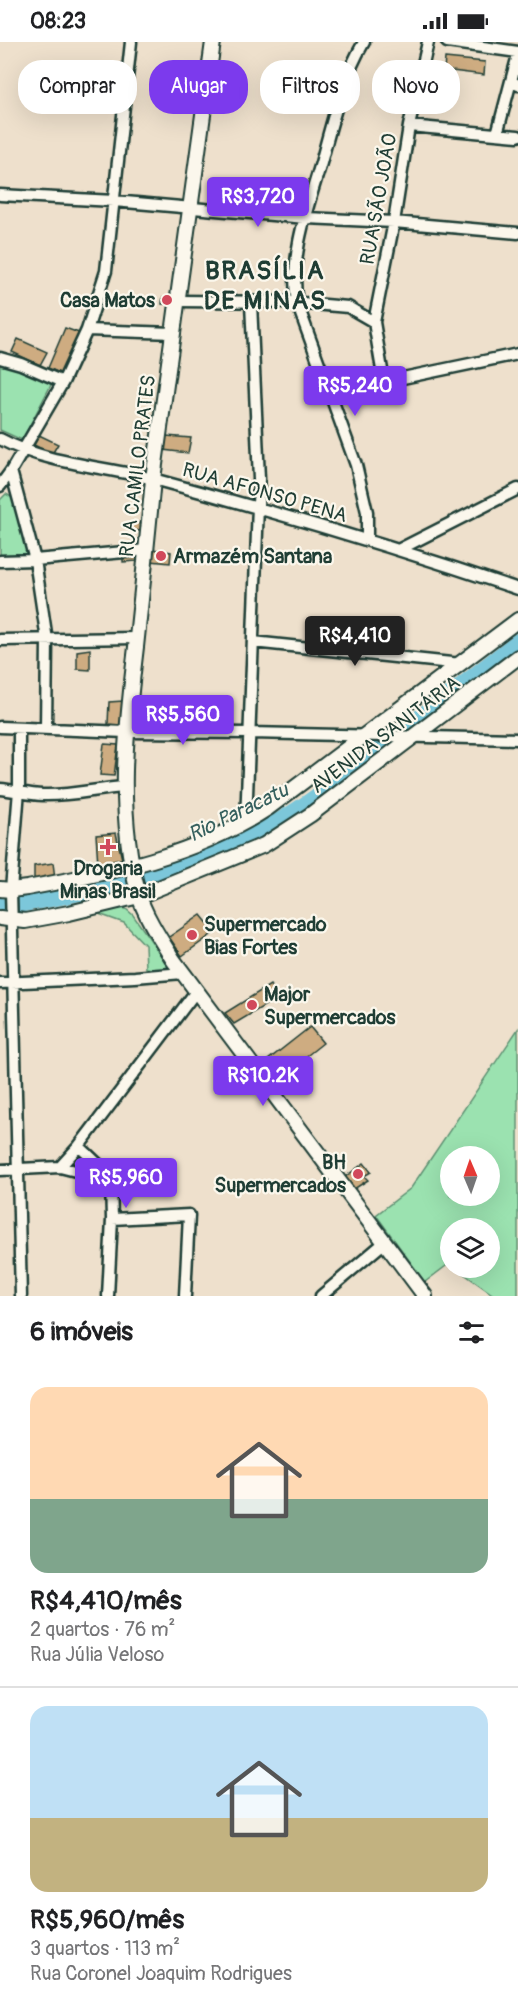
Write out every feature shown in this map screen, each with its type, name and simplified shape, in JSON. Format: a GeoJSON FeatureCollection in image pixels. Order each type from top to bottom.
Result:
{"type":"FeatureCollection","features":[{"type":"Feature","properties":{"kind":"street"},"geometry":{"type":"LineString","coordinates":[[0,486],[63,382],[87,330],[106,271],[131,42]]}},
{"type":"Feature","properties":{"kind":"street","name":"RUA CAMILO PRATES"},"geometry":{"type":"LineString","coordinates":[[213,42],[153,479],[126,732],[125,817],[133,868],[139,894],[162,942],[183,973],[425,1296]]}},
{"type":"Feature","properties":{"kind":"street"},"geometry":{"type":"LineString","coordinates":[[364,42],[349,71],[340,96],[306,218],[296,266],[296,292],[297,303],[351,447],[365,501],[368,523],[367,539]]}},
{"type":"Feature","properties":{"kind":"street","name":"RUA SÃO JOÃO"},"geometry":{"type":"LineString","coordinates":[[384,382],[374,322],[394,222],[409,126],[428,42]]}},
{"type":"Feature","properties":{"kind":"street"},"geometry":{"type":"LineString","coordinates":[[447,42],[494,47],[518,54],[514,83],[497,134]]}},
{"type":"Feature","properties":{"kind":"street"},"geometry":{"type":"LineString","coordinates":[[409,126],[518,136]]}},
{"type":"Feature","properties":{"kind":"street"},"geometry":{"type":"LineString","coordinates":[[0,195],[114,201],[518,233]]}},
{"type":"Feature","properties":{"kind":"street"},"geometry":{"type":"LineString","coordinates":[[178,301],[297,303],[348,308],[374,322]]}},
{"type":"Feature","properties":{"kind":"street"},"geometry":{"type":"LineString","coordinates":[[246,822],[259,479],[251,303]]}},
{"type":"Feature","properties":{"kind":"street"},"geometry":{"type":"LineString","coordinates":[[87,330],[173,333]]}},
{"type":"Feature","properties":{"kind":"street"},"geometry":{"type":"LineString","coordinates":[[331,393],[518,354]]}},
{"type":"Feature","properties":{"kind":"street"},"geometry":{"type":"LineString","coordinates":[[0,358],[21,364],[63,382]]}},
{"type":"Feature","properties":{"kind":"street","name":"RUA AFONSO PENA"},"geometry":{"type":"LineString","coordinates":[[0,439],[22,451],[153,479],[367,539],[518,589]]}},
{"type":"Feature","properties":{"kind":"street"},"geometry":{"type":"LineString","coordinates":[[11,471],[34,560],[47,640],[46,729]]}},
{"type":"Feature","properties":{"kind":"street"},"geometry":{"type":"LineString","coordinates":[[400,549],[518,489]]}},
{"type":"Feature","properties":{"kind":"street"},"geometry":{"type":"LineString","coordinates":[[0,561],[147,550]]}},
{"type":"Feature","properties":{"kind":"street","name":"AVENIDA SANITÁRIA"},"geometry":{"type":"LineString","coordinates":[[8,892],[133,868],[199,844],[246,822],[518,620]]}},
{"type":"Feature","properties":{"kind":"street"},"geometry":{"type":"LineString","coordinates":[[0,640],[137,638]]}},
{"type":"Feature","properties":{"kind":"street"},"geometry":{"type":"LineString","coordinates":[[253,642],[461,664]]}},
{"type":"Feature","properties":{"kind":"street","name":"AVENIDA SANITÁRIA"},"geometry":{"type":"LineString","coordinates":[[8,918],[26,921],[43,918],[139,894],[264,844],[310,815],[518,657]]}},
{"type":"Feature","properties":{"kind":"street"},"geometry":{"type":"LineString","coordinates":[[0,727],[126,732],[518,739]]}},
{"type":"Feature","properties":{"kind":"street"},"geometry":{"type":"LineString","coordinates":[[20,728],[19,790],[8,892],[8,918],[14,983],[21,1296]]}},
{"type":"Feature","properties":{"kind":"street"},"geometry":{"type":"LineString","coordinates":[[0,789],[55,795],[124,787]]}},
{"type":"Feature","properties":{"kind":"street"},"geometry":{"type":"LineString","coordinates":[[0,983],[183,973]]}},
{"type":"Feature","properties":{"kind":"street"},"geometry":{"type":"LineString","coordinates":[[60,1167],[79,1146],[197,990]]}},
{"type":"Feature","properties":{"kind":"street"},"geometry":{"type":"LineString","coordinates":[[79,1146],[111,1180],[108,1296]]}},
{"type":"Feature","properties":{"kind":"street"},"geometry":{"type":"LineString","coordinates":[[0,1170],[60,1167],[111,1180]]}},
{"type":"Feature","properties":{"kind":"street"},"geometry":{"type":"LineString","coordinates":[[111,1220],[189,1215],[185,1296]]}},
{"type":"Feature","properties":{"kind":"street"},"geometry":{"type":"LineString","coordinates":[[321,1296],[385,1242]]}},
{"type":"Feature","properties":{"kind":"green space"},"geometry":{"type":"Polygon","coordinates":[[[0,362],[53,381],[22,440],[0,430],[0,362]]]}},
{"type":"Feature","properties":{"kind":"green space"},"geometry":{"type":"Polygon","coordinates":[[[6,494],[13,498],[28,552],[24,556],[0,557],[0,500],[6,494]]]}},
{"type":"Feature","properties":{"kind":"green space"},"geometry":{"type":"Polygon","coordinates":[[[114,906],[126,909],[133,915],[168,965],[165,971],[146,968],[145,945],[124,923],[99,914],[114,906]]]}},
{"type":"Feature","properties":{"kind":"green space"},"geometry":{"type":"Polygon","coordinates":[[[518,1029],[518,1296],[495,1296],[470,1278],[500,1278],[500,1218],[440,1218],[440,1271],[425,1282],[376,1215],[411,1188],[518,1029]]]}},
{"type":"Feature","properties":{"kind":"building"},"geometry":{"type":"Polygon","coordinates":[[[445,58],[485,62],[484,75],[460,72],[460,60],[445,60],[445,58]]]}},
{"type":"Feature","properties":{"kind":"building","name":"Casa Matos"},"geometry":{"type":"Polygon","coordinates":[[[171,296],[171,304],[162,304],[163,297],[171,296]]]}},
{"type":"Feature","properties":{"kind":"building"},"geometry":{"type":"Polygon","coordinates":[[[65,328],[79,333],[62,374],[48,368],[65,328]]]}},
{"type":"Feature","properties":{"kind":"building"},"geometry":{"type":"Polygon","coordinates":[[[18,339],[47,352],[40,365],[12,352],[18,339]]]}},
{"type":"Feature","properties":{"kind":"building"},"geometry":{"type":"Polygon","coordinates":[[[39,435],[58,444],[52,454],[34,445],[39,435]]]}},
{"type":"Feature","properties":{"kind":"building"},"geometry":{"type":"Polygon","coordinates":[[[166,436],[191,438],[188,453],[163,450],[166,436]]]}},
{"type":"Feature","properties":{"kind":"building"},"geometry":{"type":"Polygon","coordinates":[[[131,523],[142,523],[141,531],[130,530],[131,523]]]}},
{"type":"Feature","properties":{"kind":"building","name":"Armazém Santana"},"geometry":{"type":"Polygon","coordinates":[[[152,549],[171,552],[170,563],[151,561],[152,549]]]}},
{"type":"Feature","properties":{"kind":"building"},"geometry":{"type":"Polygon","coordinates":[[[137,555],[137,561],[123,562],[123,556],[137,555]]]}},
{"type":"Feature","properties":{"kind":"building"},"geometry":{"type":"Polygon","coordinates":[[[90,649],[90,670],[77,669],[77,651],[90,649]]]}},
{"type":"Feature","properties":{"kind":"building"},"geometry":{"type":"Polygon","coordinates":[[[123,701],[121,725],[108,724],[109,702],[123,701]]]}},
{"type":"Feature","properties":{"kind":"building"},"geometry":{"type":"Polygon","coordinates":[[[104,744],[118,745],[114,776],[100,775],[104,744]]]}},
{"type":"Feature","properties":{"kind":"building","name":"Drogaria Minas Brasil"},"geometry":{"type":"Polygon","coordinates":[[[116,833],[122,859],[98,864],[96,835],[116,833]]]}},
{"type":"Feature","properties":{"kind":"building"},"geometry":{"type":"Polygon","coordinates":[[[53,863],[55,878],[34,880],[34,866],[53,863]]]}},
{"type":"Feature","properties":{"kind":"building","name":"Supermercado Bias Fortes"},"geometry":{"type":"Polygon","coordinates":[[[201,915],[215,932],[182,956],[169,937],[201,915]]]}},
{"type":"Feature","properties":{"kind":"building","name":"Major Supermercados"},"geometry":{"type":"Polygon","coordinates":[[[270,985],[279,997],[234,1024],[225,1013],[270,985]]]}},
{"type":"Feature","properties":{"kind":"building"},"geometry":{"type":"Polygon","coordinates":[[[310,1027],[323,1043],[274,1082],[263,1064],[310,1027]]]}},
{"type":"Feature","properties":{"kind":"building","name":"BH Supermercados"},"geometry":{"type":"Polygon","coordinates":[[[364,1163],[371,1172],[364,1176],[368,1180],[354,1189],[345,1177],[364,1163]]]}},
{"type":"Feature","properties":{"kind":"waterway","name":"Rio Paracatu"},"geometry":{"type":"LineString","coordinates":[[0,906],[6,907],[74,894],[142,878],[209,856],[240,842],[286,817],[316,796],[518,641]]}},
{"type":"Feature","properties":{"kind":"place","name":"Casa Matos"},"geometry":{"type":"Point","coordinates":[167,300]}},
{"type":"Feature","properties":{"kind":"place","name":"Armazém Santana"},"geometry":{"type":"Point","coordinates":[161,556]}},
{"type":"Feature","properties":{"kind":"place","name":"Drogaria Minas Brasil"},"geometry":{"type":"Point","coordinates":[108,847]}},
{"type":"Feature","properties":{"kind":"place","name":"Supermercado Bias Fortes"},"geometry":{"type":"Point","coordinates":[192,935]}},
{"type":"Feature","properties":{"kind":"place","name":"Major Supermercados"},"geometry":{"type":"Point","coordinates":[252,1005]}},
{"type":"Feature","properties":{"kind":"place","name":"BH Supermercados"},"geometry":{"type":"Point","coordinates":[358,1174]}},
{"type":"Feature","properties":{"kind":"district","name":"BRASÍLIA DE MINAS"},"geometry":{"type":"Point","coordinates":[265,285]}}]}
